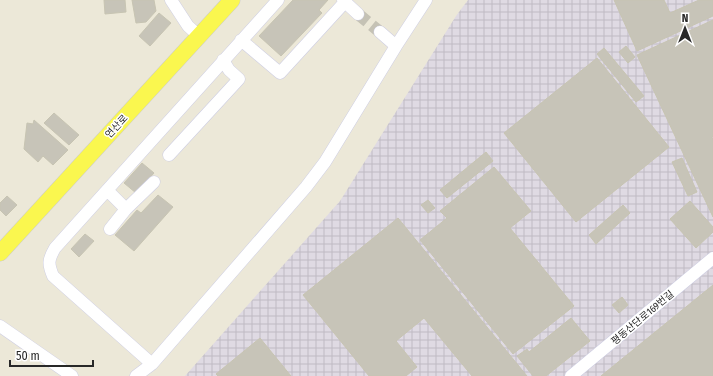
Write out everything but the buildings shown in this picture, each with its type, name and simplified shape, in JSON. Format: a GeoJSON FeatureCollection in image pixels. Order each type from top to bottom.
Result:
{"type":"FeatureCollection","features":[{"type":"Feature","properties":{"kind":"main road","name":"연산로"},"geometry":{"type":"LineString","coordinates":[[0,253],[232,0]]}},
{"type":"Feature","properties":{"kind":"street"},"geometry":{"type":"LineString","coordinates":[[171,0],[188,26],[199,36]]}},
{"type":"Feature","properties":{"kind":"street"},"geometry":{"type":"LineString","coordinates":[[152,364],[53,276],[49,268],[50,257],[55,248],[278,0]]}},
{"type":"Feature","properties":{"kind":"street"},"geometry":{"type":"LineString","coordinates":[[136,376],[152,364],[306,187],[325,162],[426,0]]}},
{"type":"Feature","properties":{"kind":"street"},"geometry":{"type":"LineString","coordinates":[[241,40],[280,74],[344,1],[358,14]]}},
{"type":"Feature","properties":{"kind":"street"},"geometry":{"type":"LineString","coordinates":[[380,32],[396,46]]}},
{"type":"Feature","properties":{"kind":"street"},"geometry":{"type":"LineString","coordinates":[[169,155],[239,79],[223,60]]}},
{"type":"Feature","properties":{"kind":"street"},"geometry":{"type":"LineString","coordinates":[[110,229],[126,209],[154,182]]}},
{"type":"Feature","properties":{"kind":"street"},"geometry":{"type":"LineString","coordinates":[[107,190],[126,209]]}},
{"type":"Feature","properties":{"kind":"street","name":"평동산단로169번길"},"geometry":{"type":"LineString","coordinates":[[571,376],[713,258]]}},
{"type":"Feature","properties":{"kind":"street"},"geometry":{"type":"LineString","coordinates":[[0,326],[72,376]]}},
{"type":"Feature","properties":{"kind":"shaded area"},"geometry":{"type":"Polygon","coordinates":[[[468,0],[713,0],[713,376],[185,376],[340,201],[456,16],[468,0]]]}},
{"type":"Feature","properties":{"kind":"tunnel"},"geometry":{"type":"LineString","coordinates":[[358,14],[380,32]]}}]}
